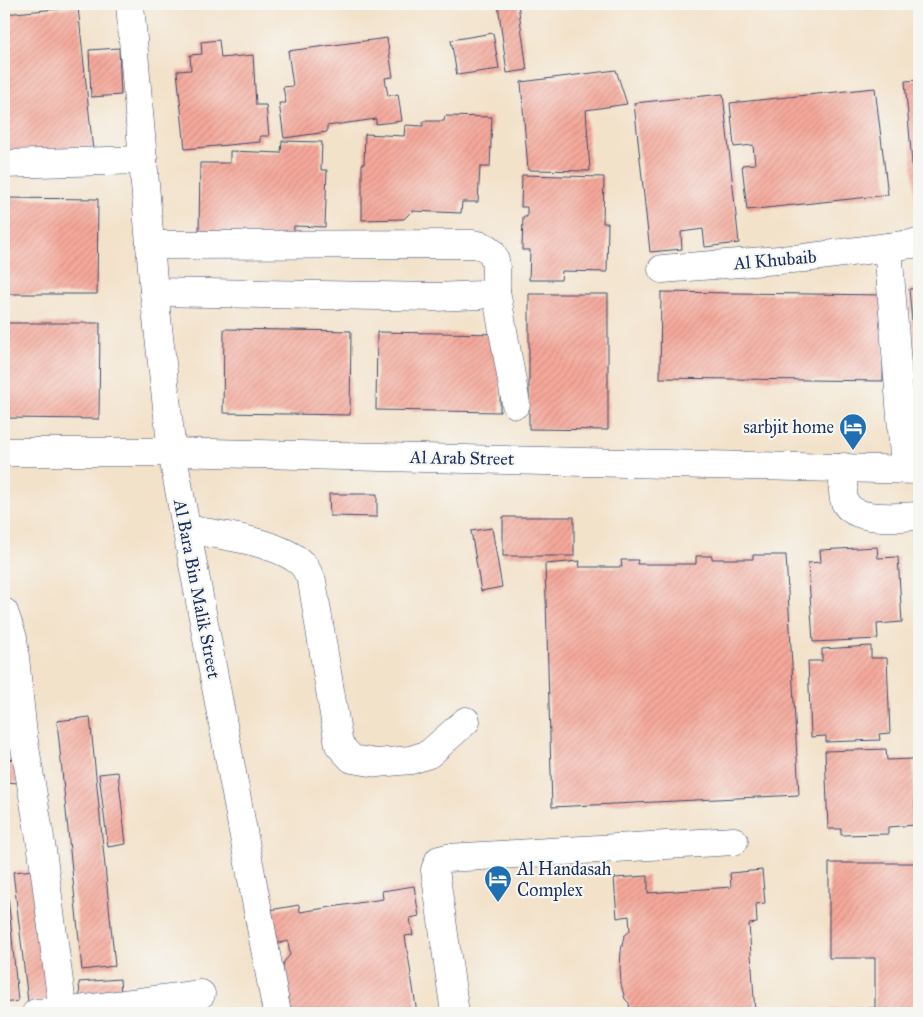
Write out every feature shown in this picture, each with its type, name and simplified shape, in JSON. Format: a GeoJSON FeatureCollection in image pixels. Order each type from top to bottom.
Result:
{"type":"FeatureCollection","features":[{"type":"Feature","properties":{"kind":"street","name":"Al Bara Bin Malik Street"},"geometry":{"type":"LineString","coordinates":[[133,4],[154,292],[172,452],[277,1013]]}},
{"type":"Feature","properties":{"kind":"street"},"geometry":{"type":"LineString","coordinates":[[4,164],[143,160]]}},
{"type":"Feature","properties":{"kind":"street","name":"Al Khubaib"},"geometry":{"type":"LineString","coordinates":[[662,269],[804,258],[919,244]]}},
{"type":"Feature","properties":{"kind":"street"},"geometry":{"type":"LineString","coordinates":[[150,245],[481,245],[489,249],[494,255],[496,291],[516,404]]}},
{"type":"Feature","properties":{"kind":"street"},"geometry":{"type":"LineString","coordinates":[[888,247],[912,469]]}},
{"type":"Feature","properties":{"kind":"street"},"geometry":{"type":"LineString","coordinates":[[154,292],[436,297],[480,295],[496,291]]}},
{"type":"Feature","properties":{"kind":"street","name":"Al Arab Street"},"geometry":{"type":"LineString","coordinates":[[4,452],[172,452],[912,469]]}},
{"type":"Feature","properties":{"kind":"street"},"geometry":{"type":"LineString","coordinates":[[844,467],[844,497],[846,504],[856,512],[882,518],[919,516]]}},
{"type":"Feature","properties":{"kind":"street"},"geometry":{"type":"LineString","coordinates":[[186,529],[255,542],[289,554],[303,565],[312,581],[339,745],[352,759],[378,763],[411,760],[430,754],[466,721]]}},
{"type":"Feature","properties":{"kind":"street"},"geometry":{"type":"LineString","coordinates":[[4,612],[12,638],[14,735],[42,850],[63,1013]]}},
{"type":"Feature","properties":{"kind":"street"},"geometry":{"type":"LineString","coordinates":[[455,1013],[436,870],[439,860],[734,841]]}},
{"type":"Feature","properties":{"kind":"street"},"geometry":{"type":"LineString","coordinates":[[36,1013],[63,1013],[200,994]]}},
{"type":"Feature","properties":{"kind":"building"},"geometry":{"type":"Polygon","coordinates":[[[498,4],[518,4],[527,70],[507,73],[498,4]]]}},
{"type":"Feature","properties":{"kind":"building"},"geometry":{"type":"Polygon","coordinates":[[[78,7],[93,151],[4,154],[4,14],[78,7]]]}},
{"type":"Feature","properties":{"kind":"building"},"geometry":{"type":"Polygon","coordinates":[[[493,33],[499,69],[457,75],[451,40],[493,33]]]}},
{"type":"Feature","properties":{"kind":"building"},"geometry":{"type":"Polygon","coordinates":[[[387,38],[393,77],[385,78],[388,96],[398,94],[402,121],[376,124],[376,119],[327,126],[327,132],[284,138],[279,103],[286,103],[283,87],[293,86],[288,51],[387,38]]]}},
{"type":"Feature","properties":{"kind":"building"},"geometry":{"type":"Polygon","coordinates":[[[219,40],[221,58],[253,55],[256,105],[266,105],[269,136],[260,136],[260,142],[185,149],[177,71],[191,70],[190,55],[202,54],[201,42],[219,40]]]}},
{"type":"Feature","properties":{"kind":"building"},"geometry":{"type":"Polygon","coordinates":[[[119,48],[121,95],[91,97],[89,50],[119,48]]]}},
{"type":"Feature","properties":{"kind":"building"},"geometry":{"type":"Polygon","coordinates":[[[616,70],[627,104],[586,110],[590,171],[528,170],[521,82],[616,70]]]}},
{"type":"Feature","properties":{"kind":"building"},"geometry":{"type":"Polygon","coordinates":[[[919,80],[919,222],[917,222],[905,81],[919,80]]]}},
{"type":"Feature","properties":{"kind":"building"},"geometry":{"type":"Polygon","coordinates":[[[875,88],[888,195],[747,210],[742,165],[755,164],[753,145],[734,147],[730,103],[875,88]]]}},
{"type":"Feature","properties":{"kind":"building"},"geometry":{"type":"Polygon","coordinates":[[[723,94],[739,243],[705,247],[703,229],[681,232],[682,249],[650,252],[634,103],[723,94]]]}},
{"type":"Feature","properties":{"kind":"building"},"geometry":{"type":"Polygon","coordinates":[[[445,116],[492,117],[490,167],[480,167],[478,202],[462,202],[461,213],[412,211],[404,219],[362,220],[362,164],[364,164],[365,134],[404,136],[405,125],[423,126],[423,121],[444,121],[445,116]]]}},
{"type":"Feature","properties":{"kind":"building"},"geometry":{"type":"Polygon","coordinates":[[[282,141],[322,142],[321,170],[327,170],[325,227],[294,226],[293,237],[199,235],[200,163],[230,163],[230,151],[281,153],[282,141]]]}},
{"type":"Feature","properties":{"kind":"building"},"geometry":{"type":"Polygon","coordinates":[[[522,175],[604,177],[603,223],[608,223],[607,272],[562,271],[561,280],[529,280],[530,250],[522,250],[523,217],[527,217],[527,207],[521,207],[522,175]]]}},
{"type":"Feature","properties":{"kind":"building"},"geometry":{"type":"Polygon","coordinates":[[[4,198],[98,199],[97,294],[4,294],[4,198]]]}},
{"type":"Feature","properties":{"kind":"building"},"geometry":{"type":"Polygon","coordinates":[[[919,288],[919,385],[918,385],[909,289],[919,288]]]}},
{"type":"Feature","properties":{"kind":"building"},"geometry":{"type":"Polygon","coordinates":[[[661,292],[884,295],[883,381],[660,378],[661,292]]]}},
{"type":"Feature","properties":{"kind":"building"},"geometry":{"type":"Polygon","coordinates":[[[529,294],[608,294],[608,430],[529,429],[529,294]]]}},
{"type":"Feature","properties":{"kind":"building"},"geometry":{"type":"Polygon","coordinates":[[[4,323],[100,323],[99,419],[4,418],[4,323]]]}},
{"type":"Feature","properties":{"kind":"building"},"geometry":{"type":"Polygon","coordinates":[[[224,329],[351,331],[350,415],[223,413],[224,329]]]}},
{"type":"Feature","properties":{"kind":"building"},"geometry":{"type":"Polygon","coordinates":[[[377,332],[501,334],[500,412],[376,410],[377,332]]]}},
{"type":"Feature","properties":{"kind":"building"},"geometry":{"type":"Polygon","coordinates":[[[329,494],[377,494],[377,517],[330,516],[329,494]]]}},
{"type":"Feature","properties":{"kind":"building"},"geometry":{"type":"Polygon","coordinates":[[[503,517],[574,517],[574,556],[503,556],[503,517]]]}},
{"type":"Feature","properties":{"kind":"building"},"geometry":{"type":"Polygon","coordinates":[[[492,528],[502,587],[481,591],[471,531],[492,528]]]}},
{"type":"Feature","properties":{"kind":"building"},"geometry":{"type":"Polygon","coordinates":[[[877,547],[878,558],[898,557],[902,622],[877,624],[878,639],[813,642],[808,563],[821,562],[820,550],[877,547]]]}},
{"type":"Feature","properties":{"kind":"building"},"geometry":{"type":"Polygon","coordinates":[[[753,555],[786,555],[799,795],[552,807],[545,564],[580,561],[579,567],[622,567],[621,560],[638,560],[637,564],[696,564],[696,556],[712,556],[712,559],[753,559],[753,555]]]}},
{"type":"Feature","properties":{"kind":"building"},"geometry":{"type":"Polygon","coordinates":[[[871,646],[871,658],[887,658],[890,733],[879,734],[880,740],[826,742],[826,736],[811,737],[808,661],[822,661],[822,649],[871,646]]]}},
{"type":"Feature","properties":{"kind":"building"},"geometry":{"type":"Polygon","coordinates":[[[90,717],[115,966],[82,970],[57,721],[90,717]]]}},
{"type":"Feature","properties":{"kind":"building"},"geometry":{"type":"Polygon","coordinates":[[[886,749],[887,760],[913,759],[916,825],[888,827],[888,834],[841,835],[841,829],[828,829],[825,751],[886,749]]]}},
{"type":"Feature","properties":{"kind":"building"},"geometry":{"type":"Polygon","coordinates":[[[4,759],[22,760],[21,783],[4,782],[4,759]]]}},
{"type":"Feature","properties":{"kind":"building"},"geometry":{"type":"Polygon","coordinates":[[[118,772],[126,844],[108,847],[99,774],[118,772]]]}},
{"type":"Feature","properties":{"kind":"building"},"geometry":{"type":"Polygon","coordinates":[[[829,863],[919,863],[919,1013],[830,1013],[830,1009],[875,1008],[875,958],[829,958],[829,863]]]}},
{"type":"Feature","properties":{"kind":"building"},"geometry":{"type":"Polygon","coordinates":[[[4,864],[18,1001],[4,1003],[4,864]]]}},
{"type":"Feature","properties":{"kind":"building"},"geometry":{"type":"Polygon","coordinates":[[[35,870],[49,1000],[28,1002],[13,872],[35,870]]]}},
{"type":"Feature","properties":{"kind":"building"},"geometry":{"type":"Polygon","coordinates":[[[762,870],[765,903],[756,904],[757,923],[749,924],[755,1013],[630,1013],[629,1003],[625,999],[621,984],[620,967],[624,936],[630,931],[629,916],[617,918],[614,878],[648,876],[648,893],[731,887],[730,873],[762,870]]]}},
{"type":"Feature","properties":{"kind":"building"},"geometry":{"type":"Polygon","coordinates":[[[414,886],[419,916],[410,918],[413,935],[405,936],[417,1013],[288,1013],[282,973],[284,962],[290,955],[288,941],[275,944],[270,910],[299,905],[300,912],[383,899],[382,891],[414,886]]]}},
{"type":"Feature","properties":{"kind":"building"},"geometry":{"type":"Polygon","coordinates":[[[120,979],[121,994],[80,998],[79,982],[120,979]]]}},
{"type":"Feature","properties":{"kind":"place","name":"sarbjit home"},"geometry":{"type":"Point","coordinates":[853,451]}},
{"type":"Feature","properties":{"kind":"place","name":"Al Handasah Complex"},"geometry":{"type":"Point","coordinates":[498,903]}}]}
